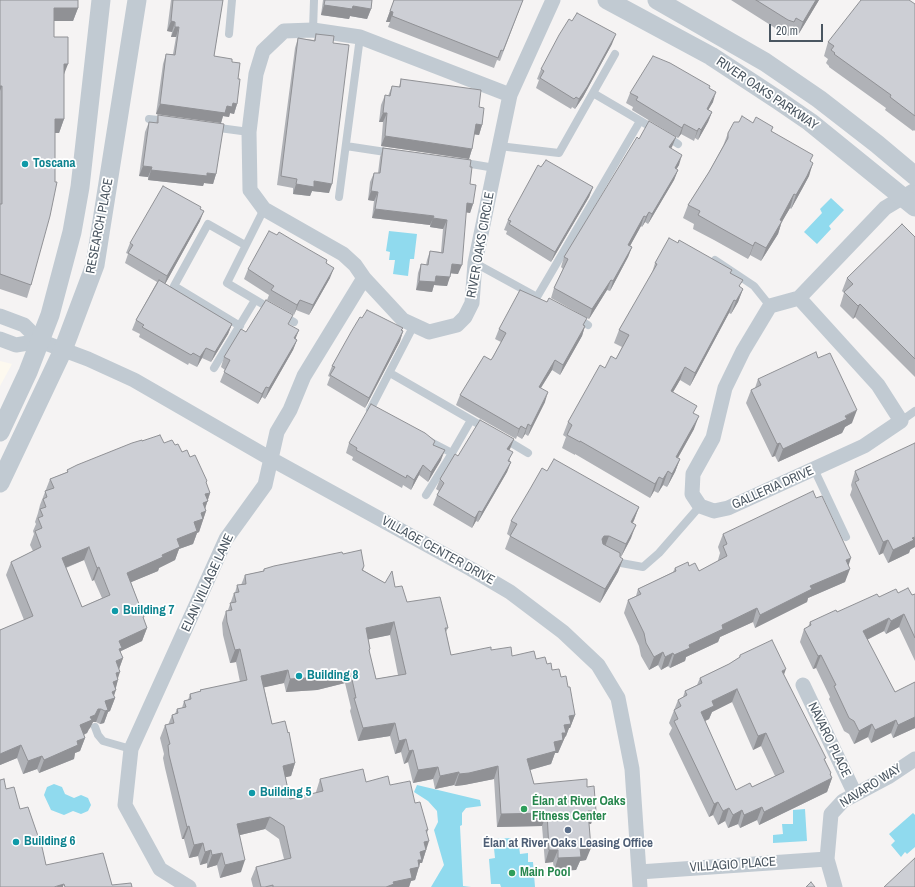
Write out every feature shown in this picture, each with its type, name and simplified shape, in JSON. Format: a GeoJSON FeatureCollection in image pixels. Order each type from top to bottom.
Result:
{"type":"FeatureCollection","features":[{"type":"Feature","properties":{"kind":"street","name":"RESEARCH PLACE"},"geometry":{"type":"LineString","coordinates":[[0,432],[40,342],[50,315],[74,225],[80,187],[101,0]]}},
{"type":"Feature","properties":{"kind":"street","name":"RESEARCH PLACE"},"geometry":{"type":"LineString","coordinates":[[0,483],[63,350],[95,265],[137,0]]}},
{"type":"Feature","properties":{"kind":"street","name":"RIVER OAKS CIRCLE"},"geometry":{"type":"LineString","coordinates":[[510,95],[360,37],[313,30],[284,31],[263,51],[256,74],[249,132],[250,190],[264,208],[343,254],[356,265],[364,278],[398,315],[429,332],[457,325],[465,317],[472,303],[475,264],[510,95],[553,0]]}},
{"type":"Feature","properties":{"kind":"street","name":"RIVER OAKS PARKWAY"},"geometry":{"type":"LineString","coordinates":[[607,0],[711,56],[810,122],[912,198]]}},
{"type":"Feature","properties":{"kind":"street","name":"RIVER OAKS PARKWAY"},"geometry":{"type":"LineString","coordinates":[[657,0],[765,62],[836,113],[915,176]]}},
{"type":"Feature","properties":{"kind":"street"},"geometry":{"type":"LineString","coordinates":[[700,506],[692,494],[693,474],[714,438],[725,388],[743,351],[770,306],[799,298],[885,208],[912,198]]}},
{"type":"Feature","properties":{"kind":"street","name":"ELAN VILLAGE LANE"},"geometry":{"type":"LineString","coordinates":[[189,887],[160,869],[125,805],[131,749],[226,539],[265,485],[277,432],[290,410],[304,376],[364,278]]}},
{"type":"Feature","properties":{"kind":"street"},"geometry":{"type":"LineString","coordinates":[[799,298],[878,385],[901,421]]}},
{"type":"Feature","properties":{"kind":"street"},"geometry":{"type":"LineString","coordinates":[[0,316],[24,325],[40,342]]}},
{"type":"Feature","properties":{"kind":"street"},"geometry":{"type":"LineString","coordinates":[[0,339],[16,345],[40,342]]}},
{"type":"Feature","properties":{"kind":"street","name":"VILLAGE CENTER DRIVE"},"geometry":{"type":"LineString","coordinates":[[40,342],[88,359],[134,380],[271,459],[510,592],[563,632],[598,665],[618,698],[632,769],[640,887]]}},
{"type":"Feature","properties":{"kind":"street","name":"GALLERIA DRIVE"},"geometry":{"type":"LineString","coordinates":[[700,506],[714,511],[728,508],[864,446],[901,421]]}},
{"type":"Feature","properties":{"kind":"street","name":"NAVARO PLACE"},"geometry":{"type":"LineString","coordinates":[[803,685],[855,794]]}},
{"type":"Feature","properties":{"kind":"street","name":"NAVARO WAY"},"geometry":{"type":"LineString","coordinates":[[835,887],[827,859],[828,831],[831,814],[843,801],[888,777],[915,759]]}},
{"type":"Feature","properties":{"kind":"street","name":"VILLAGIO PLACE"},"geometry":{"type":"LineString","coordinates":[[639,872],[827,859]]}},
{"type":"Feature","properties":{"kind":"lane"},"geometry":{"type":"LineString","coordinates":[[229,34],[232,0]]}},
{"type":"Feature","properties":{"kind":"lane"},"geometry":{"type":"LineString","coordinates":[[313,30],[314,0]]}},
{"type":"Feature","properties":{"kind":"lane"},"geometry":{"type":"LineString","coordinates":[[339,197],[360,37]]}},
{"type":"Feature","properties":{"kind":"lane"},"geometry":{"type":"LineString","coordinates":[[499,146],[559,153],[615,54]]}},
{"type":"Feature","properties":{"kind":"lane"},"geometry":{"type":"LineString","coordinates":[[593,94],[678,144]]}},
{"type":"Feature","properties":{"kind":"lane"},"geometry":{"type":"LineString","coordinates":[[149,119],[172,122]]}},
{"type":"Feature","properties":{"kind":"lane"},"geometry":{"type":"LineString","coordinates":[[475,264],[540,299],[640,121]]}},
{"type":"Feature","properties":{"kind":"lane"},"geometry":{"type":"LineString","coordinates":[[203,126],[249,132]]}},
{"type":"Feature","properties":{"kind":"lane"},"geometry":{"type":"LineString","coordinates":[[346,146],[401,154]]}},
{"type":"Feature","properties":{"kind":"lane"},"geometry":{"type":"LineString","coordinates":[[448,161],[495,168]]}},
{"type":"Feature","properties":{"kind":"lane"},"geometry":{"type":"LineString","coordinates":[[264,208],[227,284],[294,322]]}},
{"type":"Feature","properties":{"kind":"lane"},"geometry":{"type":"LineString","coordinates":[[240,326],[174,286],[208,224],[245,245]]}},
{"type":"Feature","properties":{"kind":"lane"},"geometry":{"type":"LineString","coordinates":[[715,260],[754,286],[770,306]]}},
{"type":"Feature","properties":{"kind":"lane"},"geometry":{"type":"LineString","coordinates":[[214,368],[255,300]]}},
{"type":"Feature","properties":{"kind":"lane"},"geometry":{"type":"LineString","coordinates":[[569,314],[588,325]]}},
{"type":"Feature","properties":{"kind":"lane"},"geometry":{"type":"LineString","coordinates":[[384,417],[370,410],[414,325]]}},
{"type":"Feature","properties":{"kind":"lane"},"geometry":{"type":"LineString","coordinates":[[390,372],[528,453]]}},
{"type":"Feature","properties":{"kind":"lane"},"geometry":{"type":"LineString","coordinates":[[901,421],[915,411]]}},
{"type":"Feature","properties":{"kind":"lane"},"geometry":{"type":"LineString","coordinates":[[426,495],[471,420]]}},
{"type":"Feature","properties":{"kind":"lane"},"geometry":{"type":"LineString","coordinates":[[418,435],[452,453]]}},
{"type":"Feature","properties":{"kind":"lane"},"geometry":{"type":"LineString","coordinates":[[814,469],[846,537]]}},
{"type":"Feature","properties":{"kind":"lane"},"geometry":{"type":"LineString","coordinates":[[602,554],[621,563],[643,567],[659,553],[700,506]]}},
{"type":"Feature","properties":{"kind":"lane"},"geometry":{"type":"LineString","coordinates":[[94,726],[98,735],[103,741],[131,749]]}},
{"type":"Feature","properties":{"kind":"shaded area"},"geometry":{"type":"Polygon","coordinates":[[[0,361],[12,364],[0,386],[0,361]]]}},
{"type":"Feature","properties":{"kind":"water"},"geometry":{"type":"Polygon","coordinates":[[[831,198],[844,210],[829,226],[831,229],[817,244],[804,232],[822,213],[820,209],[831,198]]]}},
{"type":"Feature","properties":{"kind":"water"},"geometry":{"type":"Polygon","coordinates":[[[389,231],[417,234],[414,259],[410,259],[408,276],[393,274],[395,260],[389,260],[390,252],[386,251],[389,231]]]}},
{"type":"Feature","properties":{"kind":"water"},"geometry":{"type":"Polygon","coordinates":[[[54,784],[62,787],[65,794],[74,798],[81,795],[88,798],[91,805],[88,811],[81,814],[73,811],[64,815],[51,810],[44,795],[47,787],[54,784]]]}},
{"type":"Feature","properties":{"kind":"water"},"geometry":{"type":"Polygon","coordinates":[[[417,785],[480,800],[481,806],[466,808],[462,813],[462,825],[460,826],[463,886],[471,887],[431,887],[444,865],[434,830],[438,822],[437,811],[428,801],[414,792],[417,785]]]}},
{"type":"Feature","properties":{"kind":"water"},"geometry":{"type":"Polygon","coordinates":[[[805,809],[807,841],[773,843],[773,835],[783,834],[782,824],[793,824],[793,810],[805,809]]]}},
{"type":"Feature","properties":{"kind":"water"},"geometry":{"type":"Polygon","coordinates":[[[913,813],[915,815],[915,847],[907,854],[905,852],[901,857],[891,845],[895,841],[889,834],[913,813]]]}},
{"type":"Feature","properties":{"kind":"water","name":"Main Pool"},"geometry":{"type":"Polygon","coordinates":[[[511,838],[511,847],[519,846],[520,854],[528,853],[528,862],[533,862],[535,887],[501,887],[500,884],[491,884],[489,859],[495,858],[493,839],[511,838]]]}},
{"type":"Feature","properties":{"kind":"building","name":"Toscana"},"geometry":{"type":"Polygon","coordinates":[[[0,0],[78,0],[78,8],[54,8],[54,37],[68,37],[68,64],[64,64],[64,119],[55,119],[55,182],[57,182],[50,216],[31,285],[0,274],[0,204],[2,204],[2,86],[0,86],[0,0]]]}},
{"type":"Feature","properties":{"kind":"building"},"geometry":{"type":"Polygon","coordinates":[[[173,0],[223,0],[214,56],[232,59],[232,62],[240,63],[237,104],[233,103],[232,107],[227,106],[225,113],[160,104],[166,54],[175,55],[179,27],[175,27],[175,22],[171,21],[173,0]]]}},
{"type":"Feature","properties":{"kind":"building"},"geometry":{"type":"Polygon","coordinates":[[[325,0],[372,0],[371,9],[353,6],[352,9],[324,5],[325,0]]]}},
{"type":"Feature","properties":{"kind":"building"},"geometry":{"type":"Polygon","coordinates":[[[394,0],[523,0],[503,51],[501,50],[498,58],[392,16],[393,12],[390,11],[394,0]]]}},
{"type":"Feature","properties":{"kind":"building"},"geometry":{"type":"Polygon","coordinates":[[[756,0],[816,0],[803,22],[796,18],[794,22],[788,20],[756,0]]]}},
{"type":"Feature","properties":{"kind":"building"},"geometry":{"type":"Polygon","coordinates":[[[861,0],[909,0],[915,4],[915,116],[890,97],[891,95],[834,54],[835,53],[831,50],[834,46],[828,42],[861,0]]]}},
{"type":"Feature","properties":{"kind":"building"},"geometry":{"type":"Polygon","coordinates":[[[577,13],[616,34],[587,87],[579,99],[576,97],[574,99],[540,78],[544,71],[541,69],[559,35],[569,19],[572,21],[577,13]]]}},
{"type":"Feature","properties":{"kind":"building"},"geometry":{"type":"Polygon","coordinates":[[[316,34],[334,36],[333,43],[349,45],[332,184],[314,181],[314,187],[296,184],[297,179],[281,176],[298,38],[315,41],[316,34]]]}},
{"type":"Feature","properties":{"kind":"building"},"geometry":{"type":"Polygon","coordinates":[[[653,56],[670,63],[710,86],[709,88],[716,92],[707,109],[712,112],[701,130],[699,128],[697,131],[684,124],[682,128],[636,100],[638,97],[630,93],[653,56]]]}},
{"type":"Feature","properties":{"kind":"building"},"geometry":{"type":"Polygon","coordinates":[[[401,79],[481,90],[479,107],[484,108],[482,125],[476,124],[472,149],[385,136],[387,113],[383,113],[385,95],[390,96],[392,86],[400,87],[401,79]]]}},
{"type":"Feature","properties":{"kind":"building"},"geometry":{"type":"Polygon","coordinates":[[[158,115],[224,124],[216,174],[207,173],[207,176],[151,170],[152,167],[143,166],[149,122],[158,123],[158,115]]]}},
{"type":"Feature","properties":{"kind":"building"},"geometry":{"type":"Polygon","coordinates":[[[742,116],[753,123],[756,117],[773,127],[771,131],[813,155],[810,161],[813,163],[807,176],[796,195],[794,194],[780,220],[782,221],[766,248],[755,242],[753,246],[698,215],[700,211],[688,205],[728,138],[728,133],[734,122],[739,122],[742,116]]]}},
{"type":"Feature","properties":{"kind":"building"},"geometry":{"type":"Polygon","coordinates":[[[649,121],[676,137],[669,147],[682,155],[675,168],[678,170],[652,214],[649,212],[646,217],[644,216],[628,245],[632,247],[613,281],[611,280],[592,309],[554,288],[568,259],[564,257],[637,137],[639,139],[649,121]]]}},
{"type":"Feature","properties":{"kind":"building"},"geometry":{"type":"Polygon","coordinates":[[[383,148],[471,160],[470,167],[472,167],[470,184],[476,185],[473,204],[467,203],[462,265],[452,264],[450,277],[436,276],[435,282],[419,281],[421,264],[428,265],[430,251],[443,253],[447,220],[433,218],[434,216],[375,209],[378,192],[371,191],[374,173],[380,173],[383,148]]]}},
{"type":"Feature","properties":{"kind":"building"},"geometry":{"type":"Polygon","coordinates":[[[546,160],[593,187],[555,252],[509,224],[511,221],[508,220],[538,165],[541,167],[546,160]]]}},
{"type":"Feature","properties":{"kind":"building"},"geometry":{"type":"Polygon","coordinates":[[[163,186],[201,207],[200,209],[204,211],[167,276],[128,253],[133,245],[130,243],[163,186]]]}},
{"type":"Feature","properties":{"kind":"building"},"geometry":{"type":"Polygon","coordinates":[[[902,224],[915,237],[915,359],[860,304],[858,306],[844,292],[853,284],[847,278],[902,224]]]}},
{"type":"Feature","properties":{"kind":"building"},"geometry":{"type":"Polygon","coordinates":[[[269,231],[277,235],[279,232],[327,260],[326,263],[334,268],[313,305],[300,300],[297,305],[271,290],[274,286],[248,269],[269,231]]]}},
{"type":"Feature","properties":{"kind":"building"},"geometry":{"type":"Polygon","coordinates":[[[669,238],[678,243],[679,240],[732,270],[730,273],[743,280],[739,286],[743,289],[736,301],[734,300],[695,373],[685,367],[671,391],[697,406],[693,413],[699,416],[676,457],[680,459],[672,474],[668,471],[663,479],[659,477],[655,484],[567,435],[572,425],[568,422],[600,365],[605,368],[611,356],[616,359],[629,335],[619,330],[657,264],[655,263],[669,238]]]}},
{"type":"Feature","properties":{"kind":"building"},"geometry":{"type":"Polygon","coordinates":[[[159,280],[232,324],[215,352],[206,348],[200,357],[193,353],[191,355],[142,327],[144,325],[136,320],[159,280]]]}},
{"type":"Feature","properties":{"kind":"building"},"geometry":{"type":"Polygon","coordinates":[[[520,290],[547,302],[549,298],[587,318],[583,325],[585,326],[563,365],[555,360],[539,387],[548,392],[531,426],[528,424],[526,429],[521,426],[519,429],[460,395],[484,356],[491,360],[493,357],[506,333],[499,329],[520,290]]]}},
{"type":"Feature","properties":{"kind":"building"},"geometry":{"type":"Polygon","coordinates":[[[266,300],[293,315],[288,324],[299,330],[294,338],[297,340],[269,388],[266,387],[262,394],[224,372],[230,360],[224,357],[241,329],[246,332],[266,300]]]}},
{"type":"Feature","properties":{"kind":"building"},"geometry":{"type":"Polygon","coordinates":[[[367,310],[403,328],[401,330],[403,331],[369,398],[330,375],[335,367],[332,366],[351,332],[360,317],[362,318],[367,310]]]}},
{"type":"Feature","properties":{"kind":"building"},"geometry":{"type":"Polygon","coordinates":[[[816,352],[818,358],[830,353],[857,410],[845,416],[847,419],[783,449],[780,443],[777,444],[751,390],[761,385],[758,379],[816,352]]]}},
{"type":"Feature","properties":{"kind":"building"},"geometry":{"type":"Polygon","coordinates":[[[371,404],[425,433],[435,441],[433,445],[445,450],[431,472],[423,465],[414,480],[407,475],[406,478],[356,450],[357,448],[349,443],[371,404]]]}},
{"type":"Feature","properties":{"kind":"building"},"geometry":{"type":"Polygon","coordinates":[[[480,420],[514,439],[507,449],[513,452],[508,461],[511,462],[482,512],[479,511],[475,518],[437,495],[444,483],[440,479],[455,454],[458,456],[480,420]]]}},
{"type":"Feature","properties":{"kind":"building","name":"Building 7"},"geometry":{"type":"Polygon","coordinates":[[[160,435],[164,443],[172,440],[175,445],[178,444],[182,452],[187,450],[190,457],[195,455],[207,481],[206,482],[210,493],[205,494],[208,501],[203,503],[206,511],[201,513],[203,519],[194,522],[197,531],[177,539],[180,547],[162,555],[163,557],[127,573],[147,628],[119,641],[122,648],[119,649],[123,658],[116,661],[120,672],[116,673],[118,680],[113,682],[116,690],[112,692],[115,698],[105,701],[108,710],[105,711],[98,709],[95,715],[90,717],[92,720],[80,725],[85,738],[77,741],[78,745],[44,760],[42,756],[28,761],[21,745],[0,754],[0,630],[33,616],[11,562],[41,547],[35,531],[42,528],[38,518],[43,516],[40,509],[46,507],[43,499],[47,497],[45,491],[54,488],[50,479],[68,472],[67,470],[77,465],[132,443],[160,435]],[[89,547],[62,558],[82,607],[110,595],[99,567],[97,568],[89,547]]]}},
{"type":"Feature","properties":{"kind":"building"},"geometry":{"type":"Polygon","coordinates":[[[915,443],[915,537],[912,538],[914,540],[893,550],[888,540],[883,542],[855,482],[859,480],[855,471],[915,443]]]}},
{"type":"Feature","properties":{"kind":"building"},"geometry":{"type":"Polygon","coordinates":[[[554,459],[639,507],[631,522],[636,525],[626,544],[609,536],[604,536],[602,539],[603,544],[620,553],[620,557],[623,559],[605,589],[510,536],[517,524],[511,521],[542,468],[547,471],[554,459]]]}},
{"type":"Feature","properties":{"kind":"building"},"geometry":{"type":"Polygon","coordinates":[[[813,491],[816,498],[822,496],[851,558],[846,560],[850,569],[810,586],[812,589],[760,615],[757,608],[722,625],[723,629],[689,645],[690,648],[674,655],[673,653],[665,657],[663,652],[654,657],[646,643],[644,633],[628,600],[641,594],[638,589],[676,571],[675,568],[688,562],[689,566],[695,563],[699,571],[727,556],[723,546],[727,544],[723,534],[813,491]]]}},
{"type":"Feature","properties":{"kind":"building"},"geometry":{"type":"Polygon","coordinates":[[[361,550],[364,566],[362,570],[385,583],[392,571],[395,587],[402,586],[407,602],[440,597],[448,628],[445,628],[451,655],[491,647],[491,650],[511,647],[512,656],[534,651],[536,659],[545,657],[547,664],[551,663],[552,670],[559,669],[561,677],[566,676],[568,687],[570,687],[575,715],[569,716],[571,724],[564,725],[566,733],[562,733],[563,740],[554,742],[556,751],[527,759],[534,784],[587,779],[587,787],[594,786],[596,811],[588,811],[591,848],[580,848],[581,857],[558,858],[558,850],[549,850],[547,813],[501,814],[498,766],[469,773],[459,774],[459,772],[440,776],[438,767],[418,770],[413,750],[409,751],[406,739],[399,741],[395,723],[363,728],[354,698],[356,698],[350,670],[321,677],[290,679],[288,670],[261,676],[272,724],[285,721],[288,733],[289,732],[295,763],[283,766],[290,799],[323,791],[320,779],[363,769],[366,782],[388,776],[390,785],[410,781],[415,803],[420,802],[428,830],[426,830],[429,841],[424,842],[426,850],[420,852],[422,860],[418,860],[419,867],[410,869],[412,878],[393,882],[394,884],[386,887],[273,887],[273,885],[261,887],[256,867],[291,858],[284,826],[270,817],[237,824],[245,860],[225,865],[222,853],[212,855],[211,850],[205,852],[203,843],[194,845],[189,826],[187,827],[169,755],[168,745],[170,744],[165,725],[174,723],[172,715],[178,713],[177,709],[186,707],[184,701],[191,699],[190,694],[201,691],[200,690],[247,680],[240,649],[235,650],[227,622],[226,611],[232,610],[230,603],[236,602],[234,593],[239,592],[237,585],[246,584],[245,575],[264,571],[264,569],[274,566],[342,552],[343,554],[361,550]],[[394,622],[366,628],[369,650],[376,679],[406,674],[394,622]]]}},
{"type":"Feature","properties":{"kind":"building"},"geometry":{"type":"Polygon","coordinates":[[[908,588],[912,595],[915,594],[915,638],[904,614],[891,621],[889,618],[863,631],[895,692],[915,682],[915,717],[898,725],[896,720],[875,730],[872,724],[859,731],[854,721],[849,718],[834,686],[836,685],[821,655],[818,656],[804,629],[811,625],[810,622],[836,610],[837,612],[877,594],[879,597],[896,589],[898,593],[908,588]]]}},
{"type":"Feature","properties":{"kind":"building"},"geometry":{"type":"Polygon","coordinates":[[[772,640],[786,669],[782,671],[826,758],[824,759],[832,778],[764,812],[762,807],[744,815],[742,810],[733,815],[729,808],[723,811],[718,802],[714,804],[674,721],[678,719],[674,710],[681,706],[678,700],[687,695],[685,691],[702,683],[700,678],[729,664],[740,657],[740,655],[772,640]],[[737,689],[712,701],[714,706],[701,712],[736,790],[750,783],[752,787],[784,772],[766,733],[758,736],[737,689]]]}},
{"type":"Feature","properties":{"kind":"building"},"geometry":{"type":"Polygon","coordinates":[[[4,779],[6,789],[14,787],[20,809],[28,807],[39,839],[40,838],[46,865],[103,853],[112,885],[131,883],[132,887],[65,887],[64,884],[54,887],[0,887],[0,780],[4,779]]]}},
{"type":"Feature","properties":{"kind":"building"},"geometry":{"type":"Polygon","coordinates":[[[915,858],[915,887],[884,887],[915,858]]]}},
{"type":"Feature","properties":{"kind":"building"},"geometry":{"type":"Polygon","coordinates":[[[811,882],[815,887],[806,887],[811,882]]]}},
{"type":"Feature","properties":{"kind":"place","name":"Toscana"},"geometry":{"type":"Point","coordinates":[25,164]}},
{"type":"Feature","properties":{"kind":"place","name":"Building 7"},"geometry":{"type":"Point","coordinates":[115,611]}},
{"type":"Feature","properties":{"kind":"place","name":"Building 8"},"geometry":{"type":"Point","coordinates":[299,676]}},
{"type":"Feature","properties":{"kind":"place","name":"Building 5"},"geometry":{"type":"Point","coordinates":[252,793]}},
{"type":"Feature","properties":{"kind":"place","name":"Élan at River Oaks Fitness Center"},"geometry":{"type":"Point","coordinates":[524,809]}},
{"type":"Feature","properties":{"kind":"place","name":"Élan at River Oaks Leasing Office"},"geometry":{"type":"Point","coordinates":[568,830]}},
{"type":"Feature","properties":{"kind":"place","name":"Building 6"},"geometry":{"type":"Point","coordinates":[16,842]}},
{"type":"Feature","properties":{"kind":"place","name":"Main Pool"},"geometry":{"type":"Point","coordinates":[512,873]}}]}
